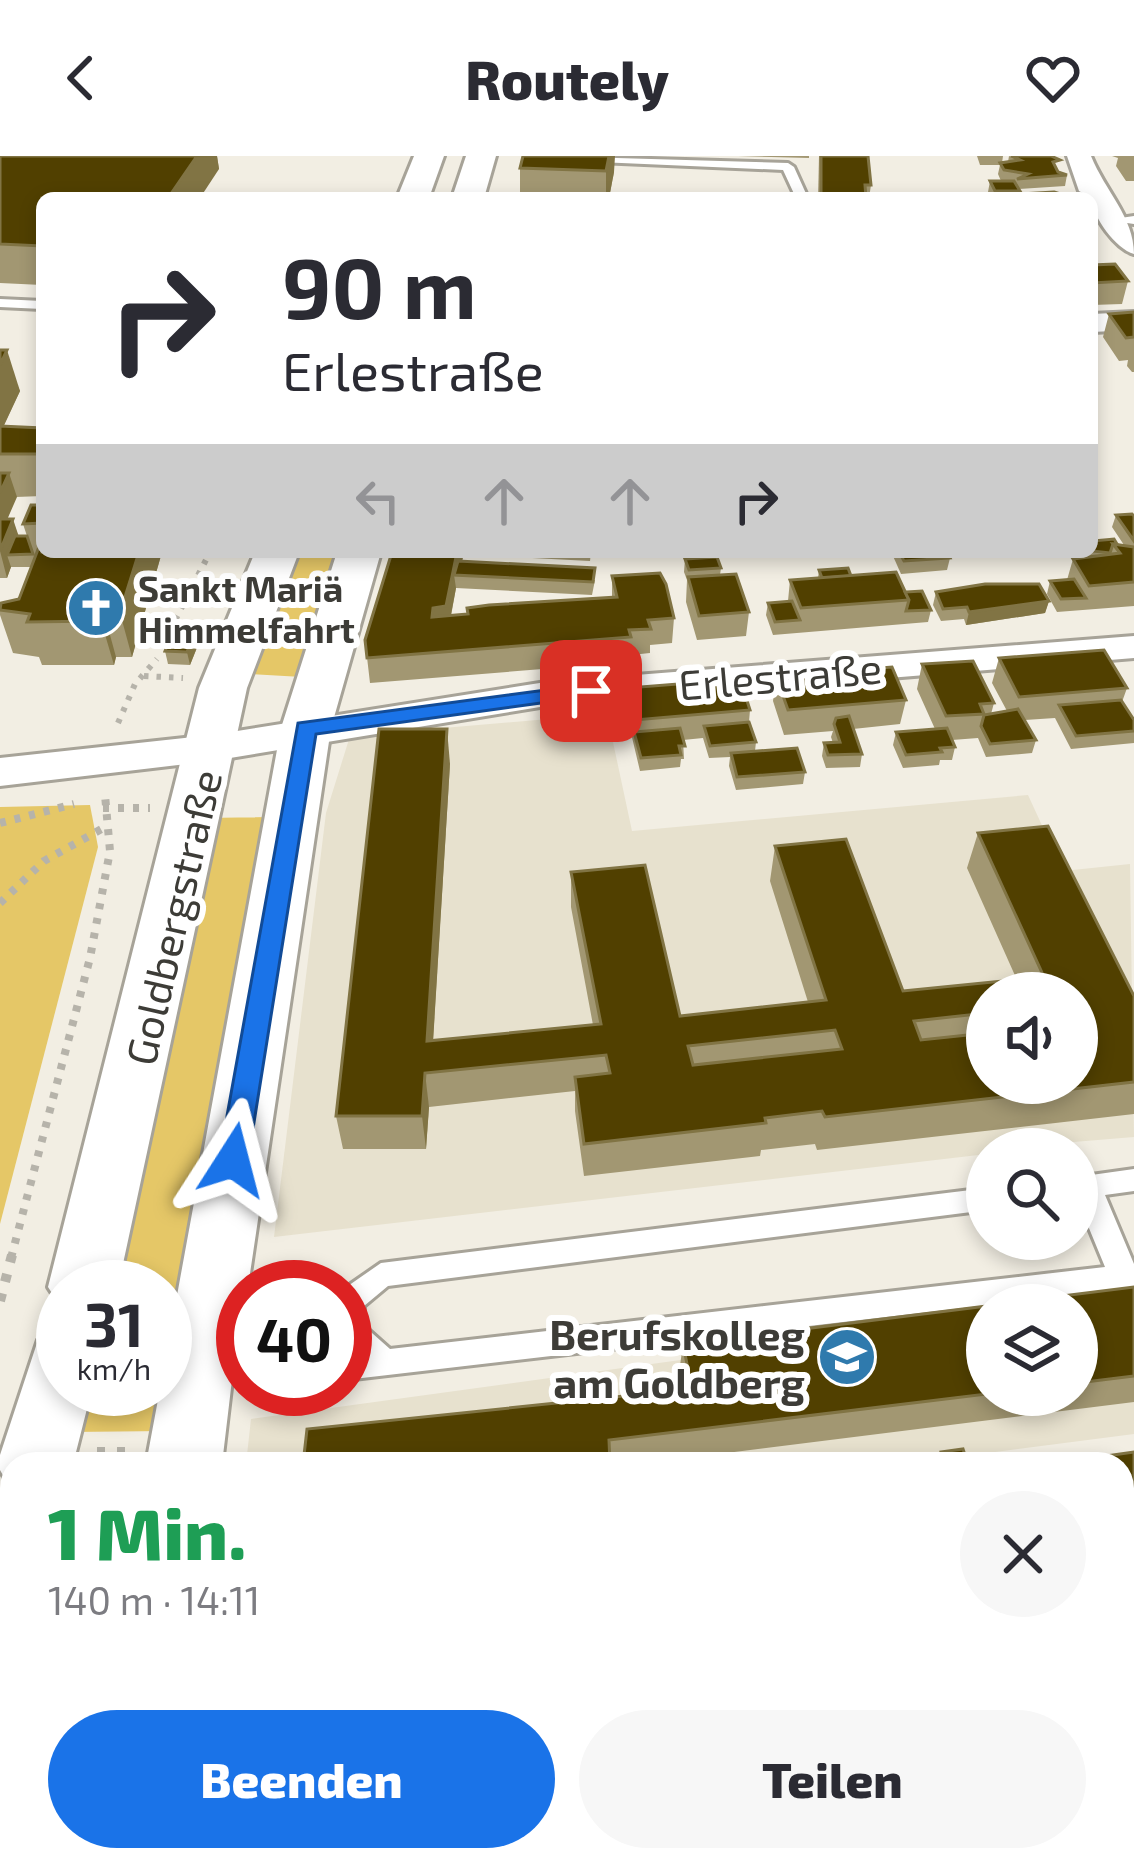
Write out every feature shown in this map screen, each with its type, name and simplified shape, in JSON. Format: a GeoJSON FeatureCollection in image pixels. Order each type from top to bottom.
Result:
{"type":"FeatureCollection","features":[{"type":"Feature","properties":{"kind":"street"},"geometry":{"type":"LineString","coordinates":[[415,192],[428,156]]}},
{"type":"Feature","properties":{"kind":"street"},"geometry":{"type":"LineString","coordinates":[[470,192],[481,156]]}},
{"type":"Feature","properties":{"kind":"street"},"geometry":{"type":"LineString","coordinates":[[1079,156],[1093,192]]}},
{"type":"Feature","properties":{"kind":"street"},"geometry":{"type":"LineString","coordinates":[[1098,196],[1124,220],[1134,246]]}},
{"type":"Feature","properties":{"kind":"street"},"geometry":{"type":"LineString","coordinates":[[1098,323],[1134,321]]}},
{"type":"Feature","properties":{"kind":"street","name":"Goldbergstraße"},"geometry":{"type":"LineString","coordinates":[[89,1260],[223,688],[275,558]]}},
{"type":"Feature","properties":{"kind":"street"},"geometry":{"type":"LineString","coordinates":[[187,1452],[208,1381],[306,728],[357,558]]}},
{"type":"Feature","properties":{"kind":"street","name":"Erlestraße"},"geometry":{"type":"LineString","coordinates":[[0,772],[103,778],[306,728],[546,694],[1134,647]]}},
{"type":"Feature","properties":{"kind":"street"},"geometry":{"type":"LineString","coordinates":[[38,1452],[48,1416]]}},
{"type":"Feature","properties":{"kind":"lane"},"geometry":{"type":"LineString","coordinates":[[553,156],[788,167],[799,192]]}},
{"type":"Feature","properties":{"kind":"lane"},"geometry":{"type":"LineString","coordinates":[[0,303],[36,304]]}},
{"type":"Feature","properties":{"kind":"lane"},"geometry":{"type":"LineString","coordinates":[[1098,1185],[1134,1180]]}},
{"type":"Feature","properties":{"kind":"lane"},"geometry":{"type":"LineString","coordinates":[[372,1283],[381,1275],[966,1202]]}},
{"type":"Feature","properties":{"kind":"lane"},"geometry":{"type":"LineString","coordinates":[[372,1364],[1128,1276],[1098,1218]]}},
{"type":"Feature","properties":{"kind":"lane"},"geometry":{"type":"LineString","coordinates":[[372,1351],[386,1363]]}},
{"type":"Feature","properties":{"kind":"path"},"geometry":{"type":"LineString","coordinates":[[164,642],[207,558]]}},
{"type":"Feature","properties":{"kind":"path"},"geometry":{"type":"LineString","coordinates":[[0,1301],[90,958],[110,850],[103,778],[135,684],[157,659]]}},
{"type":"Feature","properties":{"kind":"path"},"geometry":{"type":"LineString","coordinates":[[0,823],[103,778]]}},
{"type":"Feature","properties":{"kind":"path"},"geometry":{"type":"LineString","coordinates":[[0,903],[44,861],[107,826]]}},
{"type":"Feature","properties":{"kind":"shaded area"},"geometry":{"type":"Polygon","coordinates":[[[292,558],[335,558],[302,677],[251,674],[292,558]]]}},
{"type":"Feature","properties":{"kind":"shaded area","name":"Berufskolleg am Goldberg"},"geometry":{"type":"Polygon","coordinates":[[[607,714],[632,831],[1028,795],[1063,871],[1130,864],[1134,1137],[1098,1140],[1098,1128],[966,1128],[966,1156],[274,1237],[326,813],[350,736],[607,714]]]}},
{"type":"Feature","properties":{"kind":"shaded area"},"geometry":{"type":"Polygon","coordinates":[[[90,805],[98,847],[0,1224],[0,807],[90,805]]]}},
{"type":"Feature","properties":{"kind":"shaded area"},"geometry":{"type":"Polygon","coordinates":[[[273,817],[192,1282],[192,1260],[107,1260],[204,818],[273,817]]]}},
{"type":"Feature","properties":{"kind":"shaded area","name":"Berufskolleg am Goldberg"},"geometry":{"type":"Polygon","coordinates":[[[1134,1298],[1134,1434],[996,1452],[247,1452],[251,1419],[372,1416],[372,1402],[966,1321],[966,1416],[1098,1416],[1098,1359],[1134,1298]]]}},
{"type":"Feature","properties":{"kind":"shaded area"},"geometry":{"type":"Polygon","coordinates":[[[73,1416],[169,1416],[166,1431],[70,1432],[73,1416]]]}},
{"type":"Feature","properties":{"kind":"building"},"geometry":{"type":"Polygon","coordinates":[[[0,156],[197,156],[172,192],[36,192],[36,246],[0,244],[0,156]]]}},
{"type":"Feature","properties":{"kind":"building"},"geometry":{"type":"Polygon","coordinates":[[[523,156],[609,156],[606,171],[520,168],[523,156]]]}},
{"type":"Feature","properties":{"kind":"building"},"geometry":{"type":"Polygon","coordinates":[[[821,156],[868,156],[871,185],[865,185],[866,192],[821,192],[821,156]]]}},
{"type":"Feature","properties":{"kind":"building"},"geometry":{"type":"Polygon","coordinates":[[[1011,156],[1051,156],[1060,160],[1053,162],[1058,172],[1067,175],[1017,179],[1028,174],[1004,170],[1000,163],[1020,160],[1011,156]]]}},
{"type":"Feature","properties":{"kind":"building"},"geometry":{"type":"Polygon","coordinates":[[[990,181],[1014,181],[1020,191],[995,191],[990,181]]]}},
{"type":"Feature","properties":{"kind":"building"},"geometry":{"type":"Polygon","coordinates":[[[1115,264],[1128,281],[1098,283],[1098,265],[1115,264]]]}},
{"type":"Feature","properties":{"kind":"building"},"geometry":{"type":"Polygon","coordinates":[[[1134,312],[1134,337],[1126,338],[1109,314],[1134,312]]]}},
{"type":"Feature","properties":{"kind":"building"},"geometry":{"type":"Polygon","coordinates":[[[0,426],[36,428],[36,454],[0,454],[0,426]]]}},
{"type":"Feature","properties":{"kind":"building"},"geometry":{"type":"Polygon","coordinates":[[[31,505],[36,505],[36,523],[23,524],[31,505]]]}},
{"type":"Feature","properties":{"kind":"building"},"geometry":{"type":"Polygon","coordinates":[[[1116,515],[1134,516],[1134,541],[1116,515]]]}},
{"type":"Feature","properties":{"kind":"building"},"geometry":{"type":"Polygon","coordinates":[[[0,519],[13,519],[0,551],[0,519]]]}},
{"type":"Feature","properties":{"kind":"building"},"geometry":{"type":"Polygon","coordinates":[[[15,536],[27,536],[33,554],[7,555],[15,536]]]}},
{"type":"Feature","properties":{"kind":"building"},"geometry":{"type":"Polygon","coordinates":[[[1114,539],[1117,544],[1110,553],[1098,552],[1098,540],[1114,539]]]}},
{"type":"Feature","properties":{"kind":"building"},"geometry":{"type":"Polygon","coordinates":[[[1113,544],[1134,547],[1134,582],[1089,586],[1073,559],[1098,558],[1120,553],[1113,544]]]}},
{"type":"Feature","properties":{"kind":"building"},"geometry":{"type":"Polygon","coordinates":[[[36,555],[137,558],[120,613],[104,613],[101,621],[27,622],[30,614],[0,610],[1,603],[19,599],[36,555]]]}},
{"type":"Feature","properties":{"kind":"building"},"geometry":{"type":"Polygon","coordinates":[[[390,558],[456,558],[446,606],[433,608],[432,617],[468,614],[467,608],[489,605],[617,597],[612,576],[660,573],[674,618],[648,620],[651,629],[629,630],[631,637],[367,658],[365,640],[390,558]]]}},
{"type":"Feature","properties":{"kind":"building"},"geometry":{"type":"Polygon","coordinates":[[[717,558],[721,568],[689,570],[685,559],[717,558]]]}},
{"type":"Feature","properties":{"kind":"building"},"geometry":{"type":"Polygon","coordinates":[[[458,561],[595,568],[593,582],[454,575],[458,561]]]}},
{"type":"Feature","properties":{"kind":"building"},"geometry":{"type":"Polygon","coordinates":[[[848,568],[851,576],[822,578],[819,570],[848,568]]]}},
{"type":"Feature","properties":{"kind":"building"},"geometry":{"type":"Polygon","coordinates":[[[896,572],[909,600],[801,608],[790,580],[896,572]]]}},
{"type":"Feature","properties":{"kind":"building"},"geometry":{"type":"Polygon","coordinates":[[[736,574],[749,612],[699,616],[688,577],[736,574]]]}},
{"type":"Feature","properties":{"kind":"building"},"geometry":{"type":"Polygon","coordinates":[[[1074,579],[1086,598],[1061,599],[1050,581],[1074,579]]]}},
{"type":"Feature","properties":{"kind":"building"},"geometry":{"type":"Polygon","coordinates":[[[985,584],[1039,584],[1049,601],[969,612],[967,607],[943,609],[936,592],[985,584]]]}},
{"type":"Feature","properties":{"kind":"building"},"geometry":{"type":"Polygon","coordinates":[[[922,591],[931,610],[906,611],[905,592],[922,591]]]}},
{"type":"Feature","properties":{"kind":"building"},"geometry":{"type":"Polygon","coordinates":[[[792,601],[800,620],[775,622],[768,603],[792,601]]]}},
{"type":"Feature","properties":{"kind":"building"},"geometry":{"type":"Polygon","coordinates":[[[173,631],[195,632],[187,652],[165,651],[173,631]]]}},
{"type":"Feature","properties":{"kind":"building"},"geometry":{"type":"Polygon","coordinates":[[[1104,650],[1127,688],[1019,697],[999,658],[1104,650]]]}},
{"type":"Feature","properties":{"kind":"building"},"geometry":{"type":"Polygon","coordinates":[[[973,661],[994,703],[980,704],[984,714],[946,716],[922,664],[973,661]]]}},
{"type":"Feature","properties":{"kind":"building"},"geometry":{"type":"Polygon","coordinates":[[[892,667],[906,700],[788,710],[776,676],[892,667]]]}},
{"type":"Feature","properties":{"kind":"building"},"geometry":{"type":"Polygon","coordinates":[[[740,679],[750,710],[635,720],[627,688],[740,679]]]}},
{"type":"Feature","properties":{"kind":"building"},"geometry":{"type":"Polygon","coordinates":[[[1121,700],[1134,720],[1134,731],[1076,736],[1059,705],[1121,700]]]}},
{"type":"Feature","properties":{"kind":"building"},"geometry":{"type":"Polygon","coordinates":[[[1018,709],[1036,740],[990,744],[981,726],[984,715],[1018,709]]]}},
{"type":"Feature","properties":{"kind":"building"},"geometry":{"type":"Polygon","coordinates":[[[849,716],[862,754],[828,755],[824,743],[840,742],[836,718],[849,716]]]}},
{"type":"Feature","properties":{"kind":"building"},"geometry":{"type":"Polygon","coordinates":[[[749,722],[756,742],[710,746],[704,726],[749,722]]]}},
{"type":"Feature","properties":{"kind":"building"},"geometry":{"type":"Polygon","coordinates":[[[680,728],[685,746],[679,746],[681,755],[641,758],[634,732],[680,728]]]}},
{"type":"Feature","properties":{"kind":"building"},"geometry":{"type":"Polygon","coordinates":[[[947,728],[955,747],[906,755],[896,732],[947,728]]]}},
{"type":"Feature","properties":{"kind":"building"},"geometry":{"type":"Polygon","coordinates":[[[379,729],[447,729],[427,1041],[601,1024],[571,872],[645,865],[680,1016],[826,1000],[775,846],[846,839],[903,991],[966,985],[966,1015],[914,1021],[921,1040],[966,1035],[966,1101],[825,1117],[822,1111],[765,1118],[766,1123],[584,1144],[575,1077],[610,1073],[606,1055],[425,1073],[422,1116],[336,1116],[379,729]],[[835,1030],[688,1046],[693,1065],[842,1049],[835,1030]]]}},
{"type":"Feature","properties":{"kind":"building"},"geometry":{"type":"Polygon","coordinates":[[[797,748],[805,772],[737,777],[731,753],[797,748]]]}},
{"type":"Feature","properties":{"kind":"building"},"geometry":{"type":"Polygon","coordinates":[[[1048,826],[1134,996],[1134,1082],[1098,1086],[1098,972],[1042,972],[978,833],[1048,826]]]}},
{"type":"Feature","properties":{"kind":"building"},"geometry":{"type":"Polygon","coordinates":[[[1134,1287],[1134,1376],[1098,1380],[1098,1292],[1134,1287]]]}},
{"type":"Feature","properties":{"kind":"building"},"geometry":{"type":"Polygon","coordinates":[[[966,1309],[966,1397],[609,1440],[610,1452],[304,1452],[307,1429],[692,1389],[683,1344],[966,1309]]]}},
{"type":"Feature","properties":{"kind":"place","name":"Sankt Mariä Himmelfahrt"},"geometry":{"type":"Point","coordinates":[96,608]}},
{"type":"Feature","properties":{"kind":"place","name":"Berufskolleg am Goldberg"},"geometry":{"type":"Point","coordinates":[847,1357]}},
{"type":"Feature","properties":{"kind":"route"},"geometry":{"type":"LineString","coordinates":[[233,1160],[306,728],[591,691]]}}]}
